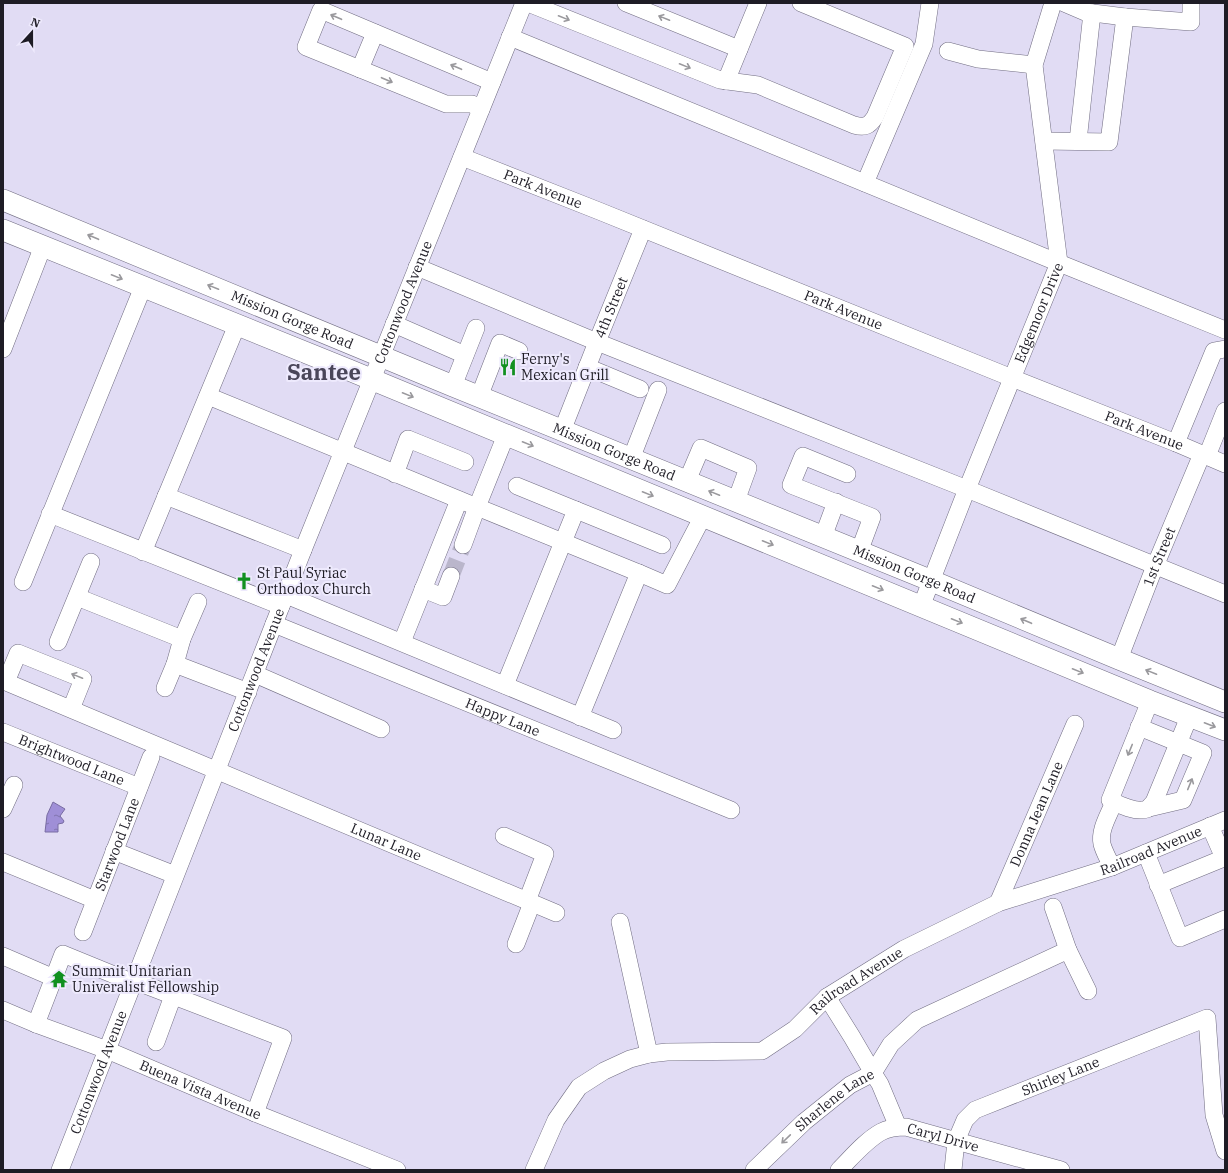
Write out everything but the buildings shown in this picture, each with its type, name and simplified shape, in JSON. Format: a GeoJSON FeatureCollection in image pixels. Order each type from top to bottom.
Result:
{"type":"FeatureCollection","features":[{"type":"Feature","properties":{"kind":"main road","name":"Mission Gorge Road"},"geometry":{"type":"LineString","coordinates":[[3,200],[479,397],[932,581],[1119,660],[1225,702]]}},
{"type":"Feature","properties":{"kind":"main road","name":"Mission Gorge Road"},"geometry":{"type":"LineString","coordinates":[[3,231],[372,380],[1150,701],[1225,730]]}},
{"type":"Feature","properties":{"kind":"street","name":"Cottonwood Avenue"},"geometry":{"type":"LineString","coordinates":[[60,1170],[342,451],[524,3]]}},
{"type":"Feature","properties":{"kind":"street"},"geometry":{"type":"LineString","coordinates":[[528,3],[713,77],[726,81],[758,86],[854,125],[866,126],[870,124],[875,117],[905,46],[801,3]]}},
{"type":"Feature","properties":{"kind":"street"},"geometry":{"type":"LineString","coordinates":[[626,3],[739,49]]}},
{"type":"Feature","properties":{"kind":"street"},"geometry":{"type":"LineString","coordinates":[[726,81],[758,3]]}},
{"type":"Feature","properties":{"kind":"street"},"geometry":{"type":"LineString","coordinates":[[866,183],[924,44],[930,3]]}},
{"type":"Feature","properties":{"kind":"street"},"geometry":{"type":"LineString","coordinates":[[948,51],[978,60],[1034,65],[1053,3]]}},
{"type":"Feature","properties":{"kind":"street"},"geometry":{"type":"LineString","coordinates":[[1064,3],[1085,12],[1191,22],[1191,3]]}},
{"type":"Feature","properties":{"kind":"street"},"geometry":{"type":"LineString","coordinates":[[481,109],[472,104],[446,104],[306,47],[321,10],[492,82]]}},
{"type":"Feature","properties":{"kind":"street"},"geometry":{"type":"LineString","coordinates":[[1078,141],[1092,12]]}},
{"type":"Feature","properties":{"kind":"street"},"geometry":{"type":"LineString","coordinates":[[1044,141],[1109,142],[1125,16]]}},
{"type":"Feature","properties":{"kind":"street"},"geometry":{"type":"LineString","coordinates":[[360,69],[375,33]]}},
{"type":"Feature","properties":{"kind":"street"},"geometry":{"type":"LineString","coordinates":[[510,37],[1225,330]]}},
{"type":"Feature","properties":{"kind":"street","name":"Edgemoor Drive"},"geometry":{"type":"LineString","coordinates":[[921,606],[1059,263],[1034,65]]}},
{"type":"Feature","properties":{"kind":"street","name":"Park Avenue"},"geometry":{"type":"LineString","coordinates":[[462,158],[644,229],[1225,464]]}},
{"type":"Feature","properties":{"kind":"street","name":"4th Street"},"geometry":{"type":"LineString","coordinates":[[562,431],[644,229]]}},
{"type":"Feature","properties":{"kind":"street"},"geometry":{"type":"LineString","coordinates":[[3,348],[43,246]]}},
{"type":"Feature","properties":{"kind":"street"},"geometry":{"type":"LineString","coordinates":[[417,267],[597,342],[967,489],[1225,594]]}},
{"type":"Feature","properties":{"kind":"street"},"geometry":{"type":"LineString","coordinates":[[23,582],[143,287]]}},
{"type":"Feature","properties":{"kind":"street"},"geometry":{"type":"LineString","coordinates":[[394,324],[465,355]]}},
{"type":"Feature","properties":{"kind":"street"},"geometry":{"type":"LineString","coordinates":[[143,552],[236,325]]}},
{"type":"Feature","properties":{"kind":"street"},"geometry":{"type":"LineString","coordinates":[[453,386],[476,328]]}},
{"type":"Feature","properties":{"kind":"street"},"geometry":{"type":"LineString","coordinates":[[479,397],[500,343],[519,350]]}},
{"type":"Feature","properties":{"kind":"street"},"geometry":{"type":"LineString","coordinates":[[1176,443],[1214,351],[1225,349]]}},
{"type":"Feature","properties":{"kind":"street"},"geometry":{"type":"LineString","coordinates":[[587,367],[640,388]]}},
{"type":"Feature","properties":{"kind":"street"},"geometry":{"type":"LineString","coordinates":[[631,459],[658,390]]}},
{"type":"Feature","properties":{"kind":"street"},"geometry":{"type":"LineString","coordinates":[[208,396],[667,585],[703,516]]}},
{"type":"Feature","properties":{"kind":"street","name":"1st Street"},"geometry":{"type":"LineString","coordinates":[[1119,660],[1155,566],[1225,411]]}},
{"type":"Feature","properties":{"kind":"street"},"geometry":{"type":"LineString","coordinates":[[463,545],[506,435]]}},
{"type":"Feature","properties":{"kind":"street"},"geometry":{"type":"LineString","coordinates":[[395,474],[408,439],[465,462]]}},
{"type":"Feature","properties":{"kind":"street"},"geometry":{"type":"LineString","coordinates":[[687,481],[701,448],[748,468],[736,502]]}},
{"type":"Feature","properties":{"kind":"street"},"geometry":{"type":"LineString","coordinates":[[847,474],[803,456],[792,485],[872,517],[859,552]]}},
{"type":"Feature","properties":{"kind":"street"},"geometry":{"type":"LineString","coordinates":[[517,486],[662,545]]}},
{"type":"Feature","properties":{"kind":"street"},"geometry":{"type":"LineString","coordinates":[[166,496],[303,550]]}},
{"type":"Feature","properties":{"kind":"street"},"geometry":{"type":"LineString","coordinates":[[402,642],[459,500]]}},
{"type":"Feature","properties":{"kind":"street"},"geometry":{"type":"LineString","coordinates":[[823,537],[836,502]]}},
{"type":"Feature","properties":{"kind":"street"},"geometry":{"type":"LineString","coordinates":[[506,686],[576,510]]}},
{"type":"Feature","properties":{"kind":"street"},"geometry":{"type":"LineString","coordinates":[[50,514],[143,552],[402,642],[613,730]]}},
{"type":"Feature","properties":{"kind":"street"},"geometry":{"type":"LineString","coordinates":[[58,642],[91,562]]}},
{"type":"Feature","properties":{"kind":"street"},"geometry":{"type":"LineString","coordinates":[[580,717],[639,573]]}},
{"type":"Feature","properties":{"kind":"street"},"geometry":{"type":"LineString","coordinates":[[423,589],[443,597],[451,576]]}},
{"type":"Feature","properties":{"kind":"street"},"geometry":{"type":"LineString","coordinates":[[77,597],[182,639]]}},
{"type":"Feature","properties":{"kind":"street"},"geometry":{"type":"LineString","coordinates":[[165,688],[175,664],[182,639],[198,602]]}},
{"type":"Feature","properties":{"kind":"street","name":"Happy Lane"},"geometry":{"type":"LineString","coordinates":[[274,624],[731,810]]}},
{"type":"Feature","properties":{"kind":"street"},"geometry":{"type":"LineString","coordinates":[[175,664],[248,692]]}},
{"type":"Feature","properties":{"kind":"street"},"geometry":{"type":"LineString","coordinates":[[255,674],[382,729]]}},
{"type":"Feature","properties":{"kind":"street"},"geometry":{"type":"LineString","coordinates":[[1139,727],[1203,753],[1183,800],[1142,810],[1110,800],[1139,727],[1150,701]]}},
{"type":"Feature","properties":{"kind":"street","name":"Lunar Lane"},"geometry":{"type":"LineString","coordinates":[[72,709],[556,913]]}},
{"type":"Feature","properties":{"kind":"street"},"geometry":{"type":"LineString","coordinates":[[1149,808],[1154,802],[1189,716]]}},
{"type":"Feature","properties":{"kind":"street","name":"Donna Jean Lane"},"geometry":{"type":"LineString","coordinates":[[998,903],[1075,724]]}},
{"type":"Feature","properties":{"kind":"street","name":"Brightwood Lane"},"geometry":{"type":"LineString","coordinates":[[3,732],[139,787]]}},
{"type":"Feature","properties":{"kind":"street","name":"Starwood Lane"},"geometry":{"type":"LineString","coordinates":[[82,932],[151,757]]}},
{"type":"Feature","properties":{"kind":"street"},"geometry":{"type":"LineString","coordinates":[[3,809],[14,785]]}},
{"type":"Feature","properties":{"kind":"street"},"geometry":{"type":"LineString","coordinates":[[1112,867],[1102,844],[1102,837],[1104,826],[1114,802]]}},
{"type":"Feature","properties":{"kind":"street"},"geometry":{"type":"LineString","coordinates":[[1158,885],[1224,858],[1218,823]]}},
{"type":"Feature","properties":{"kind":"street","name":"Railroad Avenue"},"geometry":{"type":"LineString","coordinates":[[534,1170],[556,1120],[579,1087],[604,1071],[630,1059],[649,1054],[667,1052],[762,1051],[795,1029],[827,997],[904,949],[998,903],[1112,867],[1218,823]]}},
{"type":"Feature","properties":{"kind":"street"},"geometry":{"type":"LineString","coordinates":[[504,836],[545,854],[516,944]]}},
{"type":"Feature","properties":{"kind":"street"},"geometry":{"type":"LineString","coordinates":[[114,851],[176,875]]}},
{"type":"Feature","properties":{"kind":"street"},"geometry":{"type":"LineString","coordinates":[[1146,853],[1180,938],[1225,920]]}},
{"type":"Feature","properties":{"kind":"street"},"geometry":{"type":"LineString","coordinates":[[3,862],[95,900]]}},
{"type":"Feature","properties":{"kind":"street"},"geometry":{"type":"LineString","coordinates":[[1053,907],[1068,950],[1088,991]]}},
{"type":"Feature","properties":{"kind":"street"},"geometry":{"type":"LineString","coordinates":[[620,922],[649,1054]]}},
{"type":"Feature","properties":{"kind":"street"},"geometry":{"type":"LineString","coordinates":[[827,997],[873,1073],[891,1044],[917,1020],[1068,950]]}},
{"type":"Feature","properties":{"kind":"street"},"geometry":{"type":"LineString","coordinates":[[36,1024],[63,954],[283,1038],[255,1113]]}},
{"type":"Feature","properties":{"kind":"street"},"geometry":{"type":"LineString","coordinates":[[3,956],[54,978]]}},
{"type":"Feature","properties":{"kind":"street"},"geometry":{"type":"LineString","coordinates":[[156,1042],[173,996]]}},
{"type":"Feature","properties":{"kind":"street","name":"Buena Vista Avenue"},"geometry":{"type":"LineString","coordinates":[[3,1010],[36,1024],[107,1050],[255,1113],[397,1170]]}},
{"type":"Feature","properties":{"kind":"street","name":"Shirley Lane"},"geometry":{"type":"LineString","coordinates":[[953,1170],[956,1141],[965,1120],[975,1110],[1207,1018],[1214,1115],[1225,1151]]}},
{"type":"Feature","properties":{"kind":"street","name":"Sharlene Lane"},"geometry":{"type":"LineString","coordinates":[[754,1170],[804,1122],[850,1085],[873,1073],[880,1084],[898,1127]]}},
{"type":"Feature","properties":{"kind":"street","name":"Caryl Drive"},"geometry":{"type":"LineString","coordinates":[[839,1170],[868,1142],[882,1131],[898,1127],[906,1127],[1061,1170]]}},
{"type":"Feature","properties":{"kind":"water"},"geometry":{"type":"Polygon","coordinates":[[[53,802],[65,809],[60,816],[64,821],[63,823],[58,824],[58,832],[45,832],[47,815],[53,802]]]}},
{"type":"Feature","properties":{"kind":"tunnel"},"geometry":{"type":"LineString","coordinates":[[451,576],[463,545]]}},
{"type":"Feature","properties":{"kind":"place","name":"Ferny's Mexican Grill"},"geometry":{"type":"Point","coordinates":[508,367]}},
{"type":"Feature","properties":{"kind":"place","name":"St Paul Syriac Orthodox Church"},"geometry":{"type":"Point","coordinates":[244,581]}},
{"type":"Feature","properties":{"kind":"place","name":"Summit Unitarian Univeralist Fellowship"},"geometry":{"type":"Point","coordinates":[59,979]}},
{"type":"Feature","properties":{"kind":"district","name":"Santee"},"geometry":{"type":"Point","coordinates":[324,371]}}]}
